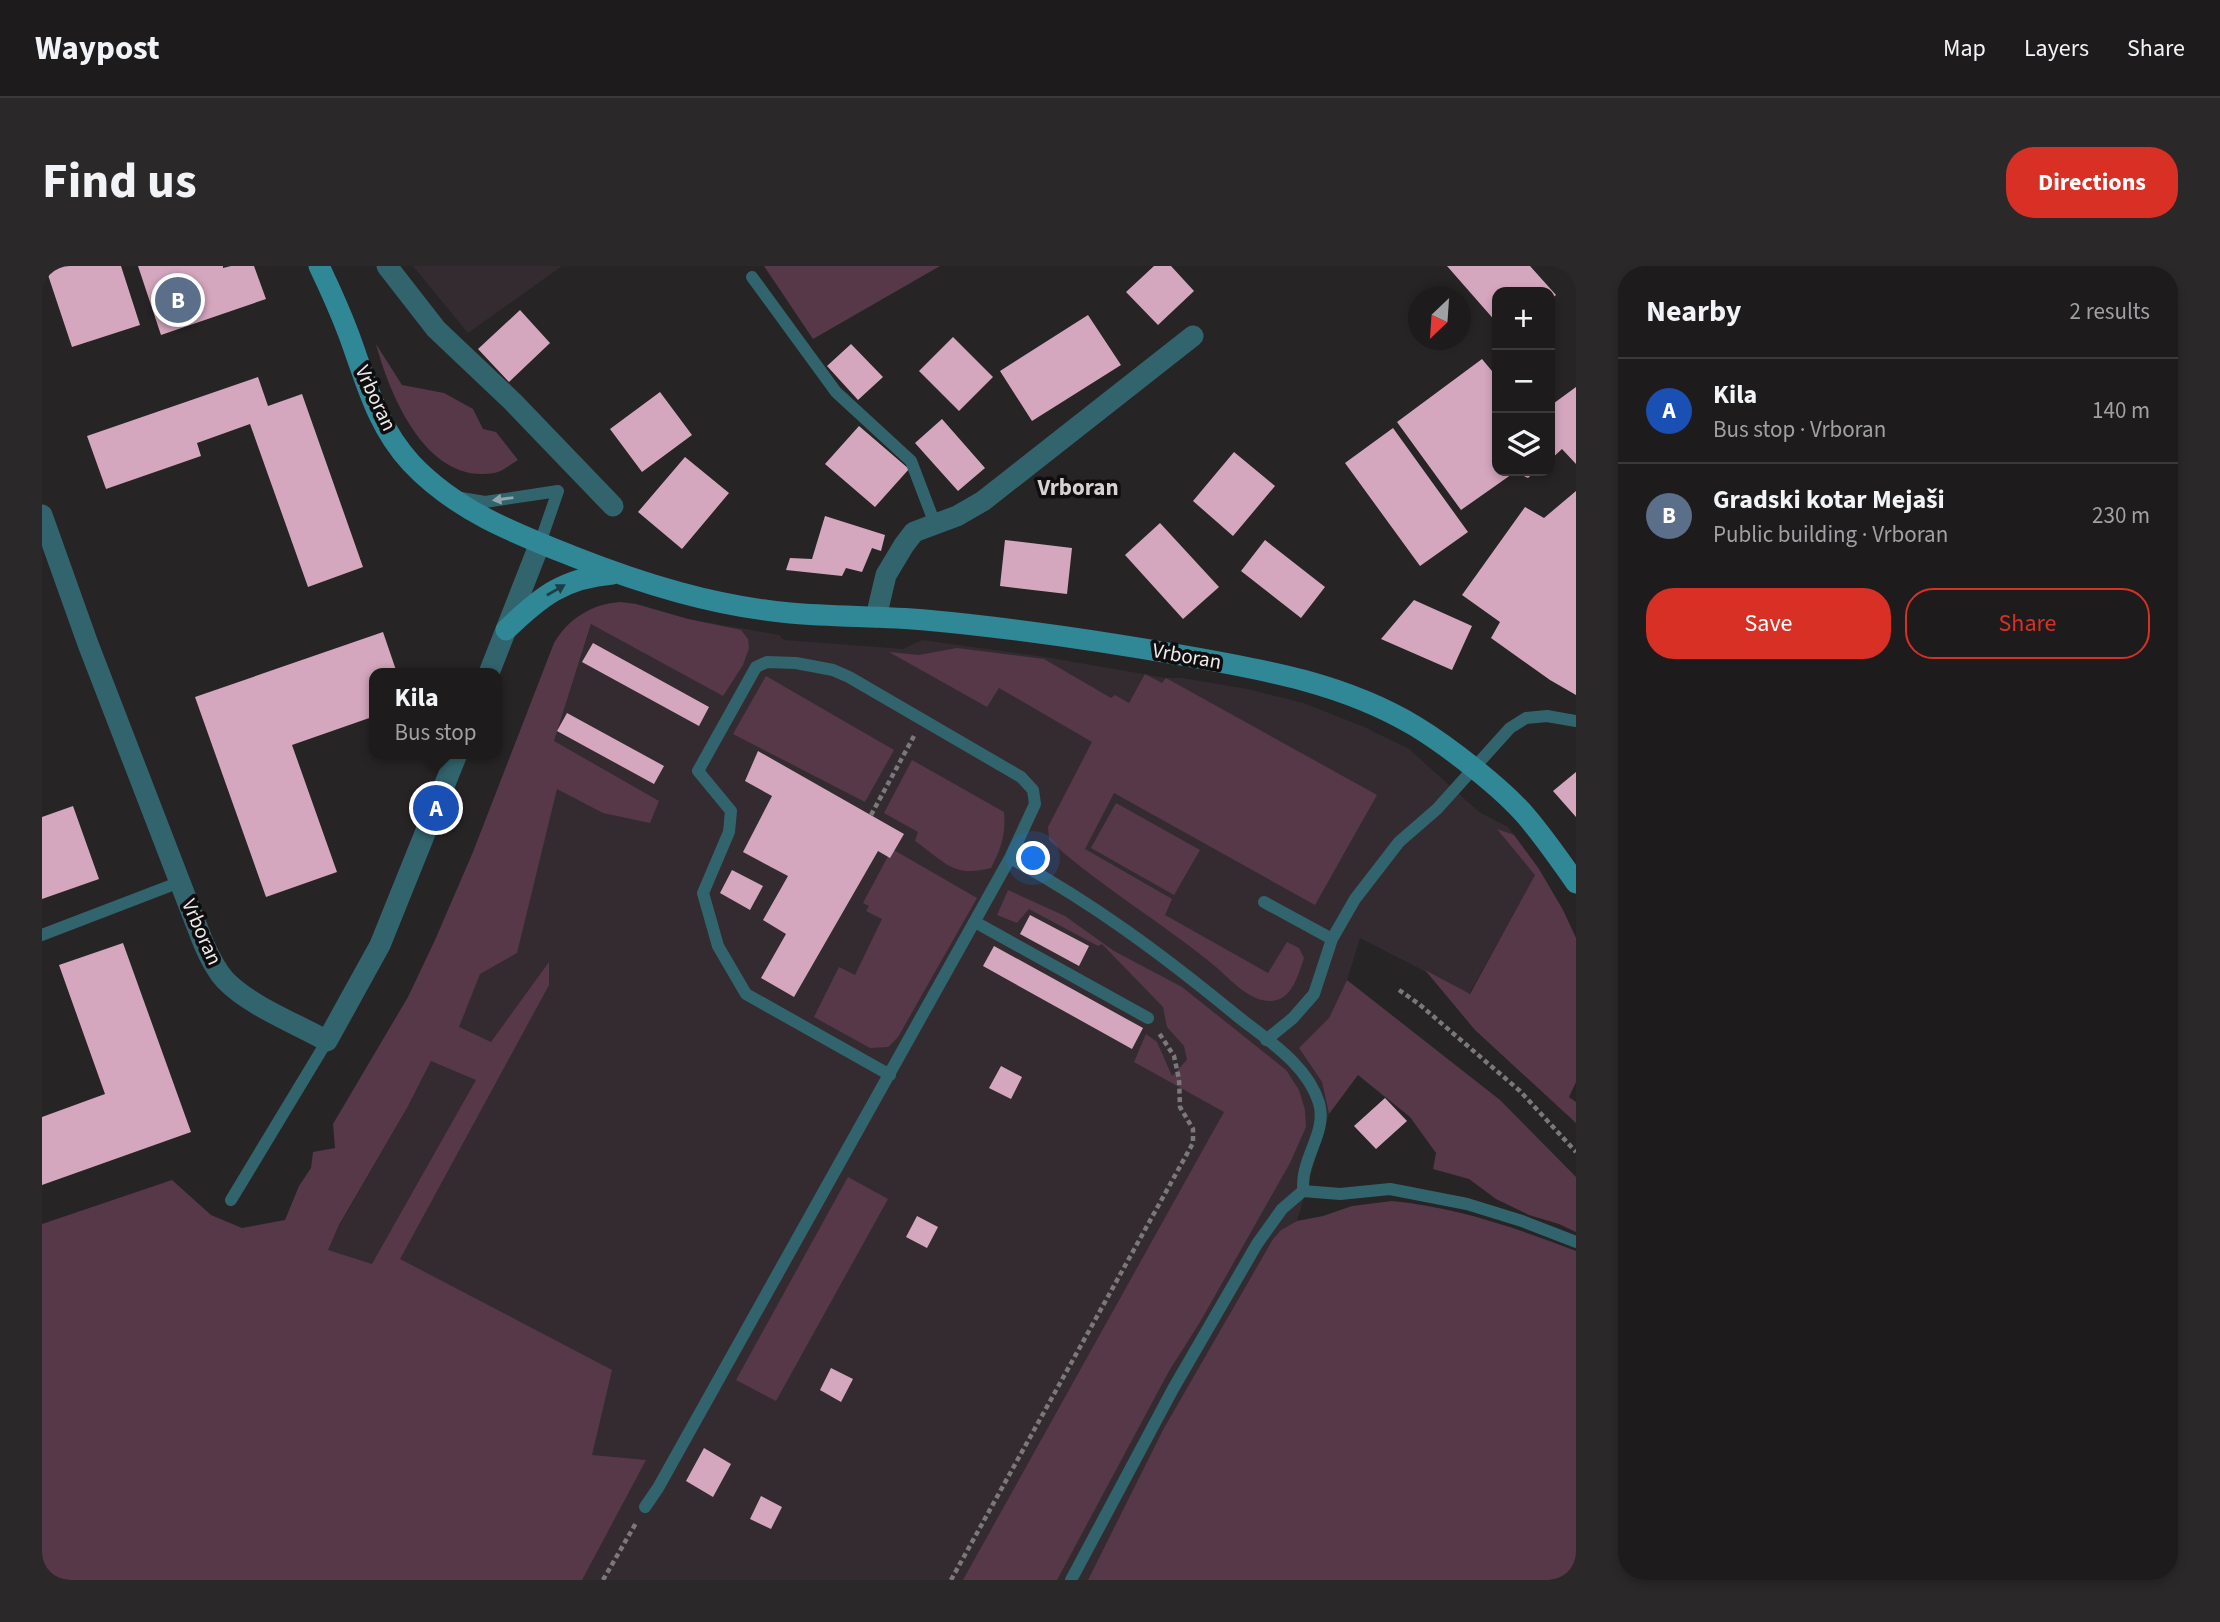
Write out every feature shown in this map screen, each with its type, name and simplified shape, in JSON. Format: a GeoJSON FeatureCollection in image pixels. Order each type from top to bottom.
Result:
{"type":"FeatureCollection","features":[{"type":"Feature","properties":{"kind":"street","name":"Vrboran"},"geometry":{"type":"LineString","coordinates":[[319,266],[334,295],[365,386],[380,417],[407,458],[431,483],[471,511],[540,543],[616,573],[666,590],[736,605],[791,613],[992,627],[1138,648],[1270,671],[1317,683],[1359,699],[1415,726],[1474,770],[1523,813],[1576,883]]}},
{"type":"Feature","properties":{"kind":"street"},"geometry":{"type":"LineString","coordinates":[[387,266],[436,329],[513,402],[613,506]]}},
{"type":"Feature","properties":{"kind":"street"},"geometry":{"type":"LineString","coordinates":[[876,617],[886,575],[914,532],[957,516],[983,501],[1192,336]]}},
{"type":"Feature","properties":{"kind":"street","name":"Vrboran"},"geometry":{"type":"LineString","coordinates":[[42,515],[88,644],[212,962],[225,979],[243,995],[327,1041]]}},
{"type":"Feature","properties":{"kind":"street"},"geometry":{"type":"LineString","coordinates":[[491,668],[540,543]]}},
{"type":"Feature","properties":{"kind":"street"},"geometry":{"type":"LineString","coordinates":[[506,629],[533,603],[574,580],[616,573]]}},
{"type":"Feature","properties":{"kind":"street"},"geometry":{"type":"LineString","coordinates":[[327,1041],[380,945],[455,759]]}},
{"type":"Feature","properties":{"kind":"lane"},"geometry":{"type":"LineString","coordinates":[[752,277],[836,392],[911,461],[935,524]]}},
{"type":"Feature","properties":{"kind":"lane"},"geometry":{"type":"LineString","coordinates":[[448,496],[485,502],[558,491],[540,543]]}},
{"type":"Feature","properties":{"kind":"lane"},"geometry":{"type":"LineString","coordinates":[[645,1507],[890,1075],[975,922],[1010,858],[1035,804],[1033,790],[1021,777],[849,677],[833,670],[796,663],[766,662],[756,667],[698,771],[731,811],[729,832],[703,893],[718,946],[746,994],[890,1075]]}},
{"type":"Feature","properties":{"kind":"lane"},"geometry":{"type":"LineString","coordinates":[[1266,1040],[1293,1018],[1314,994],[1332,939],[1355,899],[1399,842],[1437,809],[1510,728],[1526,718],[1547,716],[1576,721]]}},
{"type":"Feature","properties":{"kind":"lane"},"geometry":{"type":"LineString","coordinates":[[1010,858],[1055,882],[1117,922],[1266,1040],[1296,1064],[1312,1086],[1320,1106],[1320,1123],[1315,1146],[1305,1170],[1303,1191],[1282,1209],[1257,1244],[1173,1388],[1071,1580]]}},
{"type":"Feature","properties":{"kind":"lane"},"geometry":{"type":"LineString","coordinates":[[42,935],[180,882]]}},
{"type":"Feature","properties":{"kind":"lane"},"geometry":{"type":"LineString","coordinates":[[1264,902],[1332,939]]}},
{"type":"Feature","properties":{"kind":"lane"},"geometry":{"type":"LineString","coordinates":[[975,922],[1147,1018]]}},
{"type":"Feature","properties":{"kind":"lane"},"geometry":{"type":"LineString","coordinates":[[231,1200],[327,1041]]}},
{"type":"Feature","properties":{"kind":"lane"},"geometry":{"type":"LineString","coordinates":[[1303,1191],[1340,1194],[1390,1189],[1467,1204],[1576,1242]]}},
{"type":"Feature","properties":{"kind":"path"},"geometry":{"type":"LineString","coordinates":[[871,815],[915,734]]}},
{"type":"Feature","properties":{"kind":"path"},"geometry":{"type":"LineString","coordinates":[[1399,990],[1521,1091],[1576,1152]]}},
{"type":"Feature","properties":{"kind":"path"},"geometry":{"type":"LineString","coordinates":[[951,1580],[1193,1143],[1193,1129],[1180,1107],[1179,1079],[1174,1056],[1147,1018]]}},
{"type":"Feature","properties":{"kind":"path"},"geometry":{"type":"LineString","coordinates":[[603,1580],[645,1507]]}},
{"type":"Feature","properties":{"kind":"shaded area"},"geometry":{"type":"Polygon","coordinates":[[[413,266],[562,266],[468,333],[413,266]]]}},
{"type":"Feature","properties":{"kind":"shaded area"},"geometry":{"type":"Polygon","coordinates":[[[764,266],[940,266],[813,339],[764,266]]]}},
{"type":"Feature","properties":{"kind":"shaded area"},"geometry":{"type":"Polygon","coordinates":[[[376,344],[402,385],[444,393],[473,409],[483,429],[496,432],[518,460],[494,473],[470,473],[449,465],[431,451],[415,433],[402,411],[376,344]]]}},
{"type":"Feature","properties":{"kind":"shaded area"},"geometry":{"type":"Polygon","coordinates":[[[609,603],[636,604],[688,619],[779,635],[784,640],[903,649],[922,640],[1045,657],[1166,678],[1181,678],[1247,689],[1303,703],[1362,726],[1409,749],[1479,812],[1508,827],[1539,869],[1469,994],[1360,938],[1347,980],[1329,1018],[1299,1048],[1322,1082],[1329,1114],[1297,1221],[1281,1230],[1273,1239],[1164,1428],[1088,1580],[319,1580],[217,1475],[339,1226],[407,1108],[463,998],[554,741],[597,606],[609,603]]]}},
{"type":"Feature","properties":{"kind":"shaded area"},"geometry":{"type":"Polygon","coordinates":[[[610,603],[636,604],[741,630],[748,639],[749,648],[743,665],[723,696],[591,624],[554,741],[659,801],[650,823],[603,813],[557,789],[517,953],[480,974],[459,1027],[491,1042],[549,962],[549,985],[400,1259],[612,1370],[592,1455],[646,1460],[582,1580],[42,1580],[42,1224],[172,1180],[211,1215],[242,1228],[285,1220],[299,1186],[311,1168],[313,1152],[335,1148],[333,1124],[408,997],[435,940],[473,852],[554,643],[567,626],[582,614],[610,603]],[[431,1061],[339,1225],[328,1250],[372,1264],[476,1080],[431,1061]]]}},
{"type":"Feature","properties":{"kind":"shaded area"},"geometry":{"type":"Polygon","coordinates":[[[957,648],[1044,659],[1111,698],[1115,695],[1129,703],[1145,674],[1162,683],[1166,678],[1377,795],[1315,905],[1114,793],[1085,849],[1172,899],[1165,915],[1268,973],[1287,942],[1299,948],[1304,958],[1293,986],[1284,997],[1270,1001],[1248,994],[1196,951],[1049,840],[1048,827],[1092,742],[999,688],[987,707],[889,652],[919,655],[957,648]]]}},
{"type":"Feature","properties":{"kind":"shaded area"},"geometry":{"type":"Polygon","coordinates":[[[766,676],[894,750],[865,802],[733,734],[766,676]]]}},
{"type":"Feature","properties":{"kind":"shaded area"},"geometry":{"type":"Polygon","coordinates":[[[912,760],[1004,812],[1002,841],[991,868],[967,871],[950,866],[915,841],[918,832],[884,813],[912,760]]]}},
{"type":"Feature","properties":{"kind":"shaded area"},"geometry":{"type":"Polygon","coordinates":[[[1116,803],[1200,850],[1174,895],[1091,848],[1116,803]]]}},
{"type":"Feature","properties":{"kind":"shaded area"},"geometry":{"type":"Polygon","coordinates":[[[1497,829],[1514,835],[1539,869],[1576,938],[1576,1082],[1569,1097],[1576,1102],[1576,1123],[1475,1030],[1425,970],[1470,994],[1535,875],[1497,829]]]}},
{"type":"Feature","properties":{"kind":"shaded area"},"geometry":{"type":"Polygon","coordinates":[[[892,849],[977,898],[898,1037],[888,1047],[870,1048],[814,1017],[839,967],[855,975],[882,919],[866,911],[869,906],[863,903],[892,849]]]}},
{"type":"Feature","properties":{"kind":"shaded area"},"geometry":{"type":"Polygon","coordinates":[[[1008,890],[1065,916],[1114,951],[1182,987],[1286,1070],[1299,1090],[1305,1110],[1306,1127],[1290,1163],[1200,1322],[1169,1371],[1057,1580],[963,1580],[1224,1112],[1134,1062],[1146,1034],[1157,1042],[1172,1076],[1187,1060],[1184,1046],[1167,1027],[1163,1007],[1102,944],[1098,946],[1029,909],[1017,923],[997,915],[1008,890]]]}},
{"type":"Feature","properties":{"kind":"shaded area"},"geometry":{"type":"Polygon","coordinates":[[[1347,980],[1500,1100],[1576,1177],[1576,1232],[1529,1215],[1496,1199],[1469,1179],[1433,1169],[1436,1153],[1410,1117],[1358,1075],[1329,1114],[1322,1082],[1299,1048],[1329,1018],[1347,980]]]}},
{"type":"Feature","properties":{"kind":"shaded area"},"geometry":{"type":"Polygon","coordinates":[[[848,1177],[888,1199],[776,1401],[736,1380],[848,1177]]]}},
{"type":"Feature","properties":{"kind":"shaded area"},"geometry":{"type":"Polygon","coordinates":[[[1392,1201],[1439,1208],[1486,1220],[1576,1251],[1576,1580],[1088,1580],[1164,1428],[1273,1239],[1281,1230],[1297,1221],[1352,1206],[1392,1201]]]}},
{"type":"Feature","properties":{"kind":"building"},"geometry":{"type":"Polygon","coordinates":[[[45,266],[121,266],[140,325],[72,347],[45,266]]]}},
{"type":"Feature","properties":{"kind":"building"},"geometry":{"type":"Polygon","coordinates":[[[138,266],[254,266],[266,299],[161,335],[138,266]]]}},
{"type":"Feature","properties":{"kind":"building"},"geometry":{"type":"Polygon","coordinates":[[[1154,266],[1171,266],[1194,291],[1158,325],[1126,292],[1154,266]]]}},
{"type":"Feature","properties":{"kind":"building"},"geometry":{"type":"Polygon","coordinates":[[[1447,266],[1530,266],[1549,287],[1492,287],[1492,317],[1471,293],[1471,287],[1465,287],[1447,266]]]}},
{"type":"Feature","properties":{"kind":"building"},"geometry":{"type":"Polygon","coordinates":[[[520,310],[550,343],[509,382],[478,349],[520,310]]]}},
{"type":"Feature","properties":{"kind":"building"},"geometry":{"type":"Polygon","coordinates":[[[1088,315],[1121,365],[1032,421],[1000,371],[1088,315]]]}},
{"type":"Feature","properties":{"kind":"building"},"geometry":{"type":"Polygon","coordinates":[[[953,337],[993,377],[959,411],[919,371],[953,337]]]}},
{"type":"Feature","properties":{"kind":"building"},"geometry":{"type":"Polygon","coordinates":[[[851,344],[883,377],[858,400],[827,366],[851,344]]]}},
{"type":"Feature","properties":{"kind":"building"},"geometry":{"type":"Polygon","coordinates":[[[1482,359],[1492,371],[1492,476],[1509,476],[1461,510],[1397,422],[1482,359]]]}},
{"type":"Feature","properties":{"kind":"building"},"geometry":{"type":"Polygon","coordinates":[[[258,377],[268,406],[302,394],[363,567],[308,587],[250,424],[197,443],[201,456],[106,489],[87,436],[258,377]]]}},
{"type":"Feature","properties":{"kind":"building"},"geometry":{"type":"Polygon","coordinates":[[[1576,387],[1576,464],[1562,449],[1555,455],[1555,402],[1576,387]]]}},
{"type":"Feature","properties":{"kind":"building"},"geometry":{"type":"Polygon","coordinates":[[[660,392],[692,435],[642,472],[610,429],[660,392]]]}},
{"type":"Feature","properties":{"kind":"building"},"geometry":{"type":"Polygon","coordinates":[[[942,419],[985,468],[958,491],[915,443],[942,419]]]}},
{"type":"Feature","properties":{"kind":"building"},"geometry":{"type":"Polygon","coordinates":[[[859,426],[909,469],[875,507],[825,464],[859,426]]]}},
{"type":"Feature","properties":{"kind":"building"},"geometry":{"type":"Polygon","coordinates":[[[1393,428],[1468,532],[1420,566],[1345,463],[1393,428]]]}},
{"type":"Feature","properties":{"kind":"building"},"geometry":{"type":"Polygon","coordinates":[[[1234,452],[1275,486],[1233,536],[1193,501],[1234,452]]]}},
{"type":"Feature","properties":{"kind":"building"},"geometry":{"type":"Polygon","coordinates":[[[685,457],[729,493],[682,549],[638,512],[685,457]]]}},
{"type":"Feature","properties":{"kind":"building"},"geometry":{"type":"Polygon","coordinates":[[[1576,491],[1576,695],[1491,638],[1500,622],[1462,595],[1525,507],[1544,518],[1576,491]]]}},
{"type":"Feature","properties":{"kind":"building"},"geometry":{"type":"Polygon","coordinates":[[[825,516],[885,535],[881,551],[872,548],[862,572],[846,568],[842,576],[786,570],[790,558],[812,559],[825,516]]]}},
{"type":"Feature","properties":{"kind":"building"},"geometry":{"type":"Polygon","coordinates":[[[1160,523],[1219,587],[1183,619],[1125,555],[1160,523]]]}},
{"type":"Feature","properties":{"kind":"building"},"geometry":{"type":"Polygon","coordinates":[[[1005,540],[1072,548],[1067,594],[1000,586],[1005,540]]]}},
{"type":"Feature","properties":{"kind":"building"},"geometry":{"type":"Polygon","coordinates":[[[1265,540],[1325,587],[1301,618],[1241,571],[1265,540]]]}},
{"type":"Feature","properties":{"kind":"building"},"geometry":{"type":"Polygon","coordinates":[[[1414,600],[1472,626],[1452,670],[1381,639],[1414,600]]]}},
{"type":"Feature","properties":{"kind":"building"},"geometry":{"type":"Polygon","coordinates":[[[383,632],[395,668],[369,668],[369,718],[292,745],[337,872],[266,897],[195,697],[383,632]]]}},
{"type":"Feature","properties":{"kind":"building"},"geometry":{"type":"Polygon","coordinates":[[[593,643],[709,707],[699,726],[582,662],[593,643]]]}},
{"type":"Feature","properties":{"kind":"building"},"geometry":{"type":"Polygon","coordinates":[[[567,713],[664,766],[654,784],[557,731],[567,713]]]}},
{"type":"Feature","properties":{"kind":"building"},"geometry":{"type":"Polygon","coordinates":[[[758,751],[904,834],[890,858],[878,851],[794,997],[761,978],[786,934],[763,920],[788,876],[743,852],[772,796],[745,781],[758,751]]]}},
{"type":"Feature","properties":{"kind":"building"},"geometry":{"type":"Polygon","coordinates":[[[1576,772],[1576,817],[1553,791],[1576,772]]]}},
{"type":"Feature","properties":{"kind":"building"},"geometry":{"type":"Polygon","coordinates":[[[73,806],[99,879],[42,899],[42,817],[73,806]]]}},
{"type":"Feature","properties":{"kind":"building"},"geometry":{"type":"Polygon","coordinates":[[[732,870],[763,886],[750,910],[720,893],[732,870]]]}},
{"type":"Feature","properties":{"kind":"building"},"geometry":{"type":"Polygon","coordinates":[[[1030,915],[1089,946],[1079,966],[1020,934],[1030,915]]]}},
{"type":"Feature","properties":{"kind":"building"},"geometry":{"type":"Polygon","coordinates":[[[123,943],[191,1132],[42,1185],[42,1117],[105,1094],[59,965],[123,943]]]}},
{"type":"Feature","properties":{"kind":"building"},"geometry":{"type":"Polygon","coordinates":[[[994,946],[1143,1028],[1132,1049],[983,966],[994,946]]]}},
{"type":"Feature","properties":{"kind":"building"},"geometry":{"type":"Polygon","coordinates":[[[1001,1066],[1022,1077],[1011,1099],[989,1088],[1001,1066]]]}},
{"type":"Feature","properties":{"kind":"building"},"geometry":{"type":"Polygon","coordinates":[[[1385,1098],[1407,1121],[1376,1149],[1354,1126],[1385,1098]]]}},
{"type":"Feature","properties":{"kind":"building"},"geometry":{"type":"Polygon","coordinates":[[[917,1216],[938,1227],[927,1248],[906,1237],[917,1216]]]}},
{"type":"Feature","properties":{"kind":"building"},"geometry":{"type":"Polygon","coordinates":[[[831,1368],[853,1379],[841,1402],[820,1390],[831,1368]]]}},
{"type":"Feature","properties":{"kind":"building"},"geometry":{"type":"Polygon","coordinates":[[[704,1448],[731,1464],[713,1497],[686,1481],[704,1448]]]}},
{"type":"Feature","properties":{"kind":"building"},"geometry":{"type":"Polygon","coordinates":[[[761,1496],[782,1507],[771,1529],[750,1519],[761,1496]]]}},
{"type":"Feature","properties":{"kind":"place","name":"Gradski kotar Mejaši"},"geometry":{"type":"Point","coordinates":[178,300]}},
{"type":"Feature","properties":{"kind":"place","name":"Kila"},"geometry":{"type":"Point","coordinates":[436,808]}},
{"type":"Feature","properties":{"kind":"district","name":"Vrboran"},"geometry":{"type":"Point","coordinates":[1078,487]}}]}
